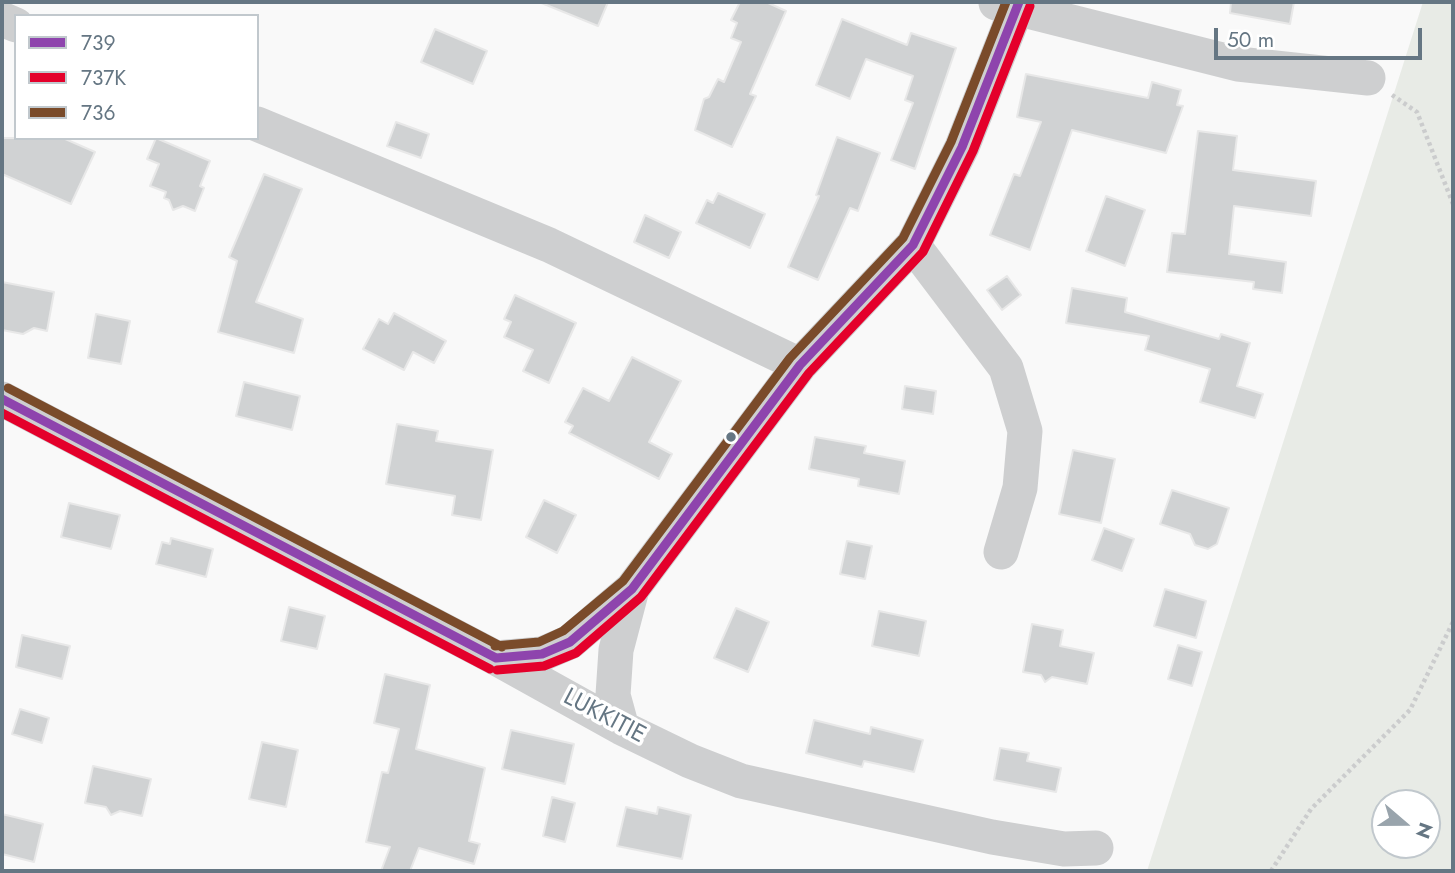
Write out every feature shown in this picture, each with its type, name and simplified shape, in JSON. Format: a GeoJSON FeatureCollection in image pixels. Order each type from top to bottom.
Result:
{"type":"FeatureCollection","features":[{"type":"Feature","properties":{"kind":"street"},"geometry":{"type":"LineString","coordinates":[[496,658],[542,654],[570,642],[632,589],[800,365],[913,245],[962,147],[1009,4],[1238,64],[1368,78]]}},
{"type":"Feature","properties":{"kind":"street"},"geometry":{"type":"LineString","coordinates":[[259,125],[549,245],[800,365]]}},
{"type":"Feature","properties":{"kind":"street"},"geometry":{"type":"LineString","coordinates":[[913,245],[1006,368],[1025,431],[1020,488],[1001,552]]}},
{"type":"Feature","properties":{"kind":"street","name":"LUKKITIE"},"geometry":{"type":"LineString","coordinates":[[2,399],[496,658],[622,728],[741,781],[992,837],[1064,849],[1096,848]]}},
{"type":"Feature","properties":{"kind":"street"},"geometry":{"type":"LineString","coordinates":[[622,728],[613,695],[616,650],[632,589]]}},
{"type":"Feature","properties":{"kind":"path"},"geometry":{"type":"LineString","coordinates":[[1368,78],[1417,112],[1453,204]]}},
{"type":"Feature","properties":{"kind":"path"},"geometry":{"type":"LineString","coordinates":[[1271,871],[1311,809],[1410,709],[1453,622]]}},
{"type":"Feature","properties":{"kind":"shaded area"},"geometry":{"type":"Polygon","coordinates":[[[1423,2],[1453,2],[1453,871],[1147,871],[1423,2]]]}},
{"type":"Feature","properties":{"kind":"building"},"geometry":{"type":"Polygon","coordinates":[[[539,2],[608,2],[598,26],[539,2]]]}},
{"type":"Feature","properties":{"kind":"building"},"geometry":{"type":"Polygon","coordinates":[[[740,2],[766,2],[786,11],[750,94],[756,96],[732,147],[695,130],[704,99],[709,97],[718,79],[724,82],[741,42],[731,38],[737,23],[731,20],[740,2]]]}},
{"type":"Feature","properties":{"kind":"building"},"geometry":{"type":"Polygon","coordinates":[[[1231,2],[1294,2],[1290,24],[1230,13],[1231,2]]]}},
{"type":"Feature","properties":{"kind":"building"},"geometry":{"type":"Polygon","coordinates":[[[842,19],[907,45],[911,33],[956,48],[915,169],[891,160],[913,103],[905,100],[913,76],[866,59],[850,99],[816,85],[842,19]]]}},
{"type":"Feature","properties":{"kind":"building"},"geometry":{"type":"Polygon","coordinates":[[[435,29],[487,51],[473,84],[421,62],[435,29]]]}},
{"type":"Feature","properties":{"kind":"building"},"geometry":{"type":"Polygon","coordinates":[[[1026,74],[1148,98],[1152,82],[1181,90],[1177,105],[1183,106],[1166,153],[1072,130],[1030,250],[990,235],[1014,174],[1020,176],[1041,122],[1017,117],[1026,74]]]}},
{"type":"Feature","properties":{"kind":"building"},"geometry":{"type":"Polygon","coordinates":[[[396,122],[429,134],[421,158],[387,146],[396,122]]]}},
{"type":"Feature","properties":{"kind":"building"},"geometry":{"type":"Polygon","coordinates":[[[1198,131],[1237,136],[1233,170],[1316,181],[1311,216],[1234,206],[1229,254],[1286,262],[1282,293],[1253,289],[1254,282],[1167,272],[1172,233],[1185,234],[1198,131]]]}},
{"type":"Feature","properties":{"kind":"building"},"geometry":{"type":"Polygon","coordinates":[[[837,137],[880,153],[858,211],[850,208],[818,280],[788,267],[819,196],[816,195],[837,137]]]}},
{"type":"Feature","properties":{"kind":"building"},"geometry":{"type":"Polygon","coordinates":[[[2,138],[68,140],[95,152],[71,204],[2,174],[2,138]]]}},
{"type":"Feature","properties":{"kind":"building"},"geometry":{"type":"Polygon","coordinates":[[[155,140],[161,140],[210,161],[200,186],[204,188],[195,211],[183,206],[173,210],[169,200],[164,198],[166,192],[150,186],[159,164],[147,159],[155,140]]]}},
{"type":"Feature","properties":{"kind":"building"},"geometry":{"type":"Polygon","coordinates":[[[264,174],[302,189],[256,302],[303,319],[294,353],[218,332],[237,261],[229,257],[264,174]]]}},
{"type":"Feature","properties":{"kind":"building"},"geometry":{"type":"Polygon","coordinates":[[[718,193],[765,214],[750,248],[696,223],[707,200],[713,203],[718,193]]]}},
{"type":"Feature","properties":{"kind":"building"},"geometry":{"type":"Polygon","coordinates":[[[1106,196],[1145,210],[1125,266],[1086,251],[1106,196]]]}},
{"type":"Feature","properties":{"kind":"building"},"geometry":{"type":"Polygon","coordinates":[[[645,215],[681,232],[669,258],[634,242],[645,215]]]}},
{"type":"Feature","properties":{"kind":"building"},"geometry":{"type":"Polygon","coordinates":[[[1007,276],[1021,295],[1002,310],[987,290],[1007,276]]]}},
{"type":"Feature","properties":{"kind":"building"},"geometry":{"type":"Polygon","coordinates":[[[2,282],[54,292],[47,331],[34,328],[23,334],[2,330],[2,282]]]}},
{"type":"Feature","properties":{"kind":"building"},"geometry":{"type":"Polygon","coordinates":[[[1072,288],[1127,298],[1125,312],[1219,339],[1221,334],[1250,343],[1237,386],[1263,394],[1255,418],[1200,402],[1210,369],[1145,350],[1149,336],[1066,323],[1072,288]]]}},
{"type":"Feature","properties":{"kind":"building"},"geometry":{"type":"Polygon","coordinates":[[[515,295],[576,323],[549,383],[523,371],[533,350],[504,337],[511,322],[504,319],[515,295]]]}},
{"type":"Feature","properties":{"kind":"building"},"geometry":{"type":"Polygon","coordinates":[[[394,313],[446,341],[434,363],[413,352],[404,370],[363,349],[379,319],[388,324],[394,313]]]}},
{"type":"Feature","properties":{"kind":"building"},"geometry":{"type":"Polygon","coordinates":[[[96,314],[130,321],[121,364],[88,358],[96,314]]]}},
{"type":"Feature","properties":{"kind":"building"},"geometry":{"type":"Polygon","coordinates":[[[632,357],[681,381],[649,442],[672,454],[659,479],[569,433],[573,426],[565,422],[583,388],[609,401],[632,357]]]}},
{"type":"Feature","properties":{"kind":"building"},"geometry":{"type":"Polygon","coordinates":[[[244,382],[300,396],[292,430],[236,416],[244,382]]]}},
{"type":"Feature","properties":{"kind":"building"},"geometry":{"type":"Polygon","coordinates":[[[905,386],[936,391],[933,414],[902,409],[905,386]]]}},
{"type":"Feature","properties":{"kind":"building"},"geometry":{"type":"Polygon","coordinates":[[[397,424],[438,431],[436,441],[493,450],[481,520],[452,515],[455,496],[386,484],[397,424]]]}},
{"type":"Feature","properties":{"kind":"building"},"geometry":{"type":"Polygon","coordinates":[[[815,437],[866,446],[864,453],[905,461],[899,494],[858,486],[859,479],[809,469],[815,437]]]}},
{"type":"Feature","properties":{"kind":"building"},"geometry":{"type":"Polygon","coordinates":[[[1073,450],[1115,459],[1101,523],[1059,514],[1073,450]]]}},
{"type":"Feature","properties":{"kind":"building"},"geometry":{"type":"Polygon","coordinates":[[[1172,490],[1229,508],[1217,544],[1208,549],[1195,545],[1190,534],[1160,524],[1172,490]]]}},
{"type":"Feature","properties":{"kind":"building"},"geometry":{"type":"Polygon","coordinates":[[[544,500],[576,515],[557,553],[526,537],[544,500]]]}},
{"type":"Feature","properties":{"kind":"building"},"geometry":{"type":"Polygon","coordinates":[[[69,503],[120,515],[111,549],[61,537],[69,503]]]}},
{"type":"Feature","properties":{"kind":"building"},"geometry":{"type":"Polygon","coordinates":[[[1104,528],[1134,539],[1122,571],[1092,560],[1104,528]]]}},
{"type":"Feature","properties":{"kind":"building"},"geometry":{"type":"Polygon","coordinates":[[[171,538],[213,549],[206,577],[156,564],[162,542],[170,544],[171,538]]]}},
{"type":"Feature","properties":{"kind":"building"},"geometry":{"type":"Polygon","coordinates":[[[847,541],[872,546],[865,579],[840,574],[847,541]]]}},
{"type":"Feature","properties":{"kind":"building"},"geometry":{"type":"Polygon","coordinates":[[[1165,589],[1206,601],[1196,638],[1154,626],[1165,589]]]}},
{"type":"Feature","properties":{"kind":"building"},"geometry":{"type":"Polygon","coordinates":[[[289,607],[325,616],[317,649],[281,641],[289,607]]]}},
{"type":"Feature","properties":{"kind":"building"},"geometry":{"type":"Polygon","coordinates":[[[736,608],[769,622],[748,672],[714,658],[736,608]]]}},
{"type":"Feature","properties":{"kind":"building"},"geometry":{"type":"Polygon","coordinates":[[[879,611],[926,621],[919,656],[872,646],[879,611]]]}},
{"type":"Feature","properties":{"kind":"building"},"geometry":{"type":"Polygon","coordinates":[[[1032,624],[1063,630],[1060,646],[1094,653],[1087,684],[1052,677],[1045,682],[1041,675],[1023,672],[1032,624]]]}},
{"type":"Feature","properties":{"kind":"building"},"geometry":{"type":"Polygon","coordinates":[[[22,635],[70,646],[62,679],[16,667],[22,635]]]}},
{"type":"Feature","properties":{"kind":"building"},"geometry":{"type":"Polygon","coordinates":[[[1178,645],[1202,652],[1192,686],[1168,679],[1178,645]]]}},
{"type":"Feature","properties":{"kind":"building"},"geometry":{"type":"Polygon","coordinates":[[[385,674],[430,685],[416,749],[485,768],[469,841],[480,844],[474,864],[419,848],[410,871],[381,871],[390,847],[366,842],[382,772],[388,773],[399,729],[374,723],[385,674]]]}},
{"type":"Feature","properties":{"kind":"building"},"geometry":{"type":"Polygon","coordinates":[[[20,709],[49,718],[42,743],[12,734],[20,709]]]}},
{"type":"Feature","properties":{"kind":"building"},"geometry":{"type":"Polygon","coordinates":[[[814,720],[870,734],[871,727],[923,740],[914,772],[864,761],[862,767],[806,753],[814,720]]]}},
{"type":"Feature","properties":{"kind":"building"},"geometry":{"type":"Polygon","coordinates":[[[511,730],[574,744],[565,784],[502,769],[511,730]]]}},
{"type":"Feature","properties":{"kind":"building"},"geometry":{"type":"Polygon","coordinates":[[[262,742],[298,750],[286,807],[249,799],[262,742]]]}},
{"type":"Feature","properties":{"kind":"building"},"geometry":{"type":"Polygon","coordinates":[[[1000,748],[1029,753],[1027,761],[1061,768],[1056,792],[994,780],[1000,748]]]}},
{"type":"Feature","properties":{"kind":"building"},"geometry":{"type":"Polygon","coordinates":[[[93,766],[151,779],[142,816],[120,811],[111,815],[106,807],[85,803],[93,766]]]}},
{"type":"Feature","properties":{"kind":"building"},"geometry":{"type":"Polygon","coordinates":[[[552,797],[575,803],[565,842],[543,836],[552,797]]]}},
{"type":"Feature","properties":{"kind":"building"},"geometry":{"type":"Polygon","coordinates":[[[626,807],[657,814],[658,807],[691,815],[682,859],[617,846],[626,807]]]}},
{"type":"Feature","properties":{"kind":"building"},"geometry":{"type":"Polygon","coordinates":[[[2,814],[43,824],[34,862],[2,854],[2,814]]]}},
{"type":"Feature","properties":{"kind":"transit line","name":"736"},"geometry":{"type":"LineString","coordinates":[[495,646],[539,642],[563,631],[623,581],[790,358],[903,238],[951,142],[1006,2]]}},
{"type":"Feature","properties":{"kind":"transit line","name":"739"},"geometry":{"type":"LineString","coordinates":[[496,658],[542,654],[570,642],[632,589],[800,365],[913,245],[962,147],[1019,2]]}},
{"type":"Feature","properties":{"kind":"transit line","name":"737K"},"geometry":{"type":"LineString","coordinates":[[497,670],[544,666],[576,653],[641,597],[809,373],[923,252],[973,151],[1030,6]]}},
{"type":"Feature","properties":{"kind":"transit line","name":"736"},"geometry":{"type":"LineString","coordinates":[[8,388],[502,647]]}},
{"type":"Feature","properties":{"kind":"transit line","name":"739"},"geometry":{"type":"LineString","coordinates":[[2,399],[496,658]]}},
{"type":"Feature","properties":{"kind":"transit line","name":"737K"},"geometry":{"type":"LineString","coordinates":[[2,413],[490,669]]}}]}
